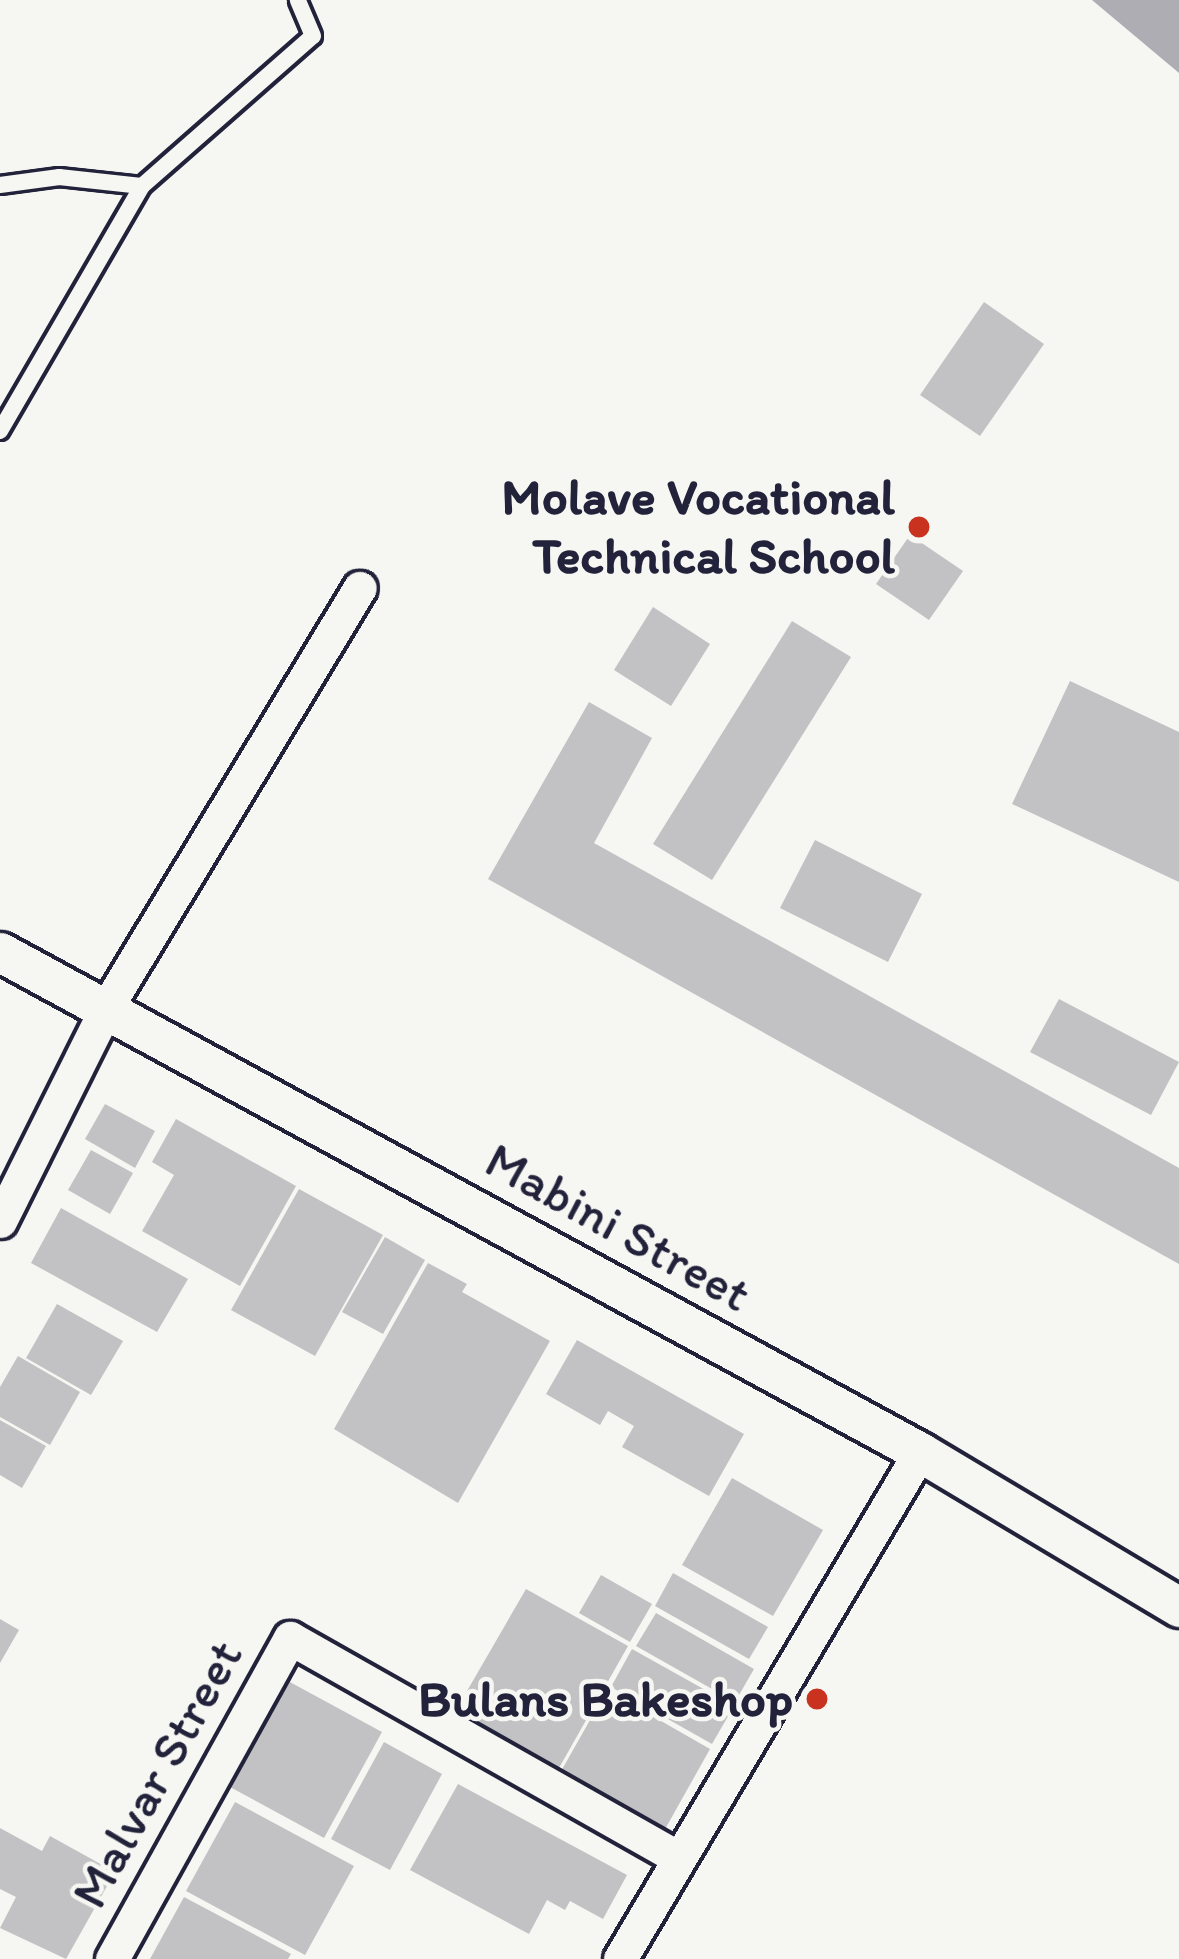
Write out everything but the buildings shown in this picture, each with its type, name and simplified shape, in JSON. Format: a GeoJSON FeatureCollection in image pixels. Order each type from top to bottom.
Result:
{"type":"FeatureCollection","features":[{"type":"Feature","properties":{"kind":"street"},"geometry":{"type":"LineString","coordinates":[[0,1221],[105,1010],[360,588]]}},
{"type":"Feature","properties":{"kind":"street","name":"Mabini Street"},"geometry":{"type":"LineString","coordinates":[[0,952],[920,1452],[1179,1607]]}},
{"type":"Feature","properties":{"kind":"street"},"geometry":{"type":"LineString","coordinates":[[620,1959],[676,1856],[920,1452]]}},
{"type":"Feature","properties":{"kind":"street","name":"Malvar Street"},"geometry":{"type":"LineString","coordinates":[[112,1959],[290,1638],[676,1856]]}},
{"type":"Feature","properties":{"kind":"lane"},"geometry":{"type":"LineString","coordinates":[[0,431],[142,186],[313,36],[298,0]]}},
{"type":"Feature","properties":{"kind":"lane"},"geometry":{"type":"LineString","coordinates":[[0,185],[58,178],[142,186]]}},
{"type":"Feature","properties":{"kind":"shaded area"},"geometry":{"type":"Polygon","coordinates":[[[1092,0],[1179,0],[1179,73],[1092,0]]]}},
{"type":"Feature","properties":{"kind":"place","name":"Molave Vocational Technical School"},"geometry":{"type":"Point","coordinates":[919,527]}},
{"type":"Feature","properties":{"kind":"place","name":"Bulans Bakeshop"},"geometry":{"type":"Point","coordinates":[817,1699]}}]}
